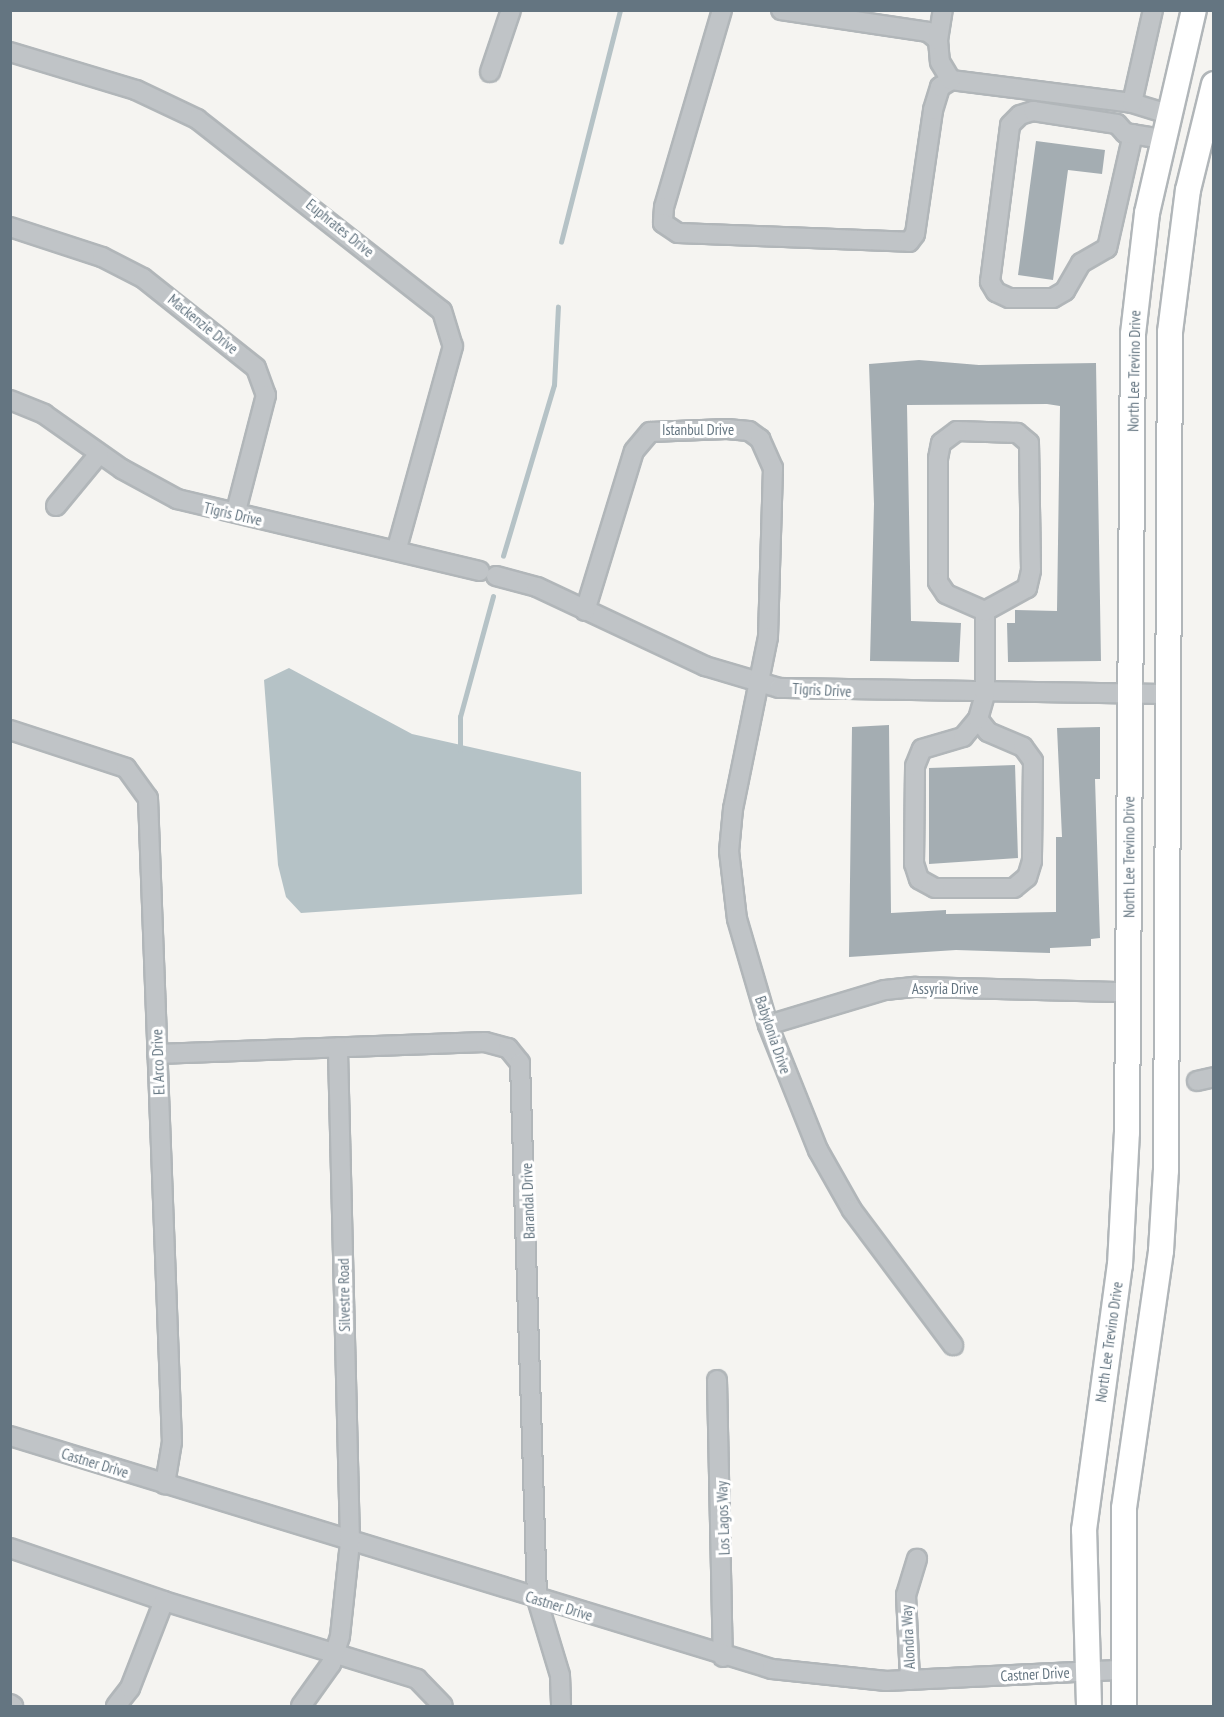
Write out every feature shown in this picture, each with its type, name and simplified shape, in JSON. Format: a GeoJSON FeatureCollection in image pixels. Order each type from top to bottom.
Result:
{"type":"FeatureCollection","features":[{"type":"Feature","properties":{"kind":"main road","name":"North Lee Trevino Drive"},"geometry":{"type":"LineString","coordinates":[[1089,1707],[1084,1530],[1120,1265],[1128,992],[1133,334],[1147,213],[1162,139],[1194,10]]}},
{"type":"Feature","properties":{"kind":"main road"},"geometry":{"type":"LineString","coordinates":[[1124,1707],[1124,1508],[1153,1315],[1166,1170],[1170,332],[1188,190],[1214,84]]}},
{"type":"Feature","properties":{"kind":"street"},"geometry":{"type":"LineString","coordinates":[[490,72],[512,10]]}},
{"type":"Feature","properties":{"kind":"street"},"geometry":{"type":"LineString","coordinates":[[722,10],[664,207],[663,223],[678,233],[909,242],[915,234],[933,110],[939,87],[951,80],[1132,104],[1168,114]]}},
{"type":"Feature","properties":{"kind":"street"},"geometry":{"type":"LineString","coordinates":[[781,10],[928,32],[938,40]]}},
{"type":"Feature","properties":{"kind":"street"},"geometry":{"type":"LineString","coordinates":[[943,10],[938,40],[940,62],[951,80]]}},
{"type":"Feature","properties":{"kind":"street"},"geometry":{"type":"LineString","coordinates":[[1132,104],[1152,10]]}},
{"type":"Feature","properties":{"kind":"street","name":"Euphrates Drive"},"geometry":{"type":"LineString","coordinates":[[10,52],[136,90],[197,119],[442,311],[453,346],[397,548]]}},
{"type":"Feature","properties":{"kind":"street"},"geometry":{"type":"LineString","coordinates":[[1133,134],[1107,248],[1081,263],[1065,291],[1053,298],[1009,298],[996,292],[990,282],[1010,125],[1033,111],[1117,124],[1133,134],[1162,139]]}},
{"type":"Feature","properties":{"kind":"street","name":"Mackenzie Drive"},"geometry":{"type":"LineString","coordinates":[[10,226],[83,249],[143,278],[256,368],[266,395],[236,511]]}},
{"type":"Feature","properties":{"kind":"street","name":"Tigris Drive"},"geometry":{"type":"LineString","coordinates":[[10,400],[70,429],[99,454],[177,499],[236,511],[345,541],[397,548],[537,587],[705,666],[761,683],[812,692],[1130,696],[1169,694]]}},
{"type":"Feature","properties":{"kind":"street","name":"Istanbul Drive"},"geometry":{"type":"LineString","coordinates":[[585,611],[634,451],[650,432],[665,428],[749,431],[767,450],[773,468],[768,637],[761,683]]}},
{"type":"Feature","properties":{"kind":"street"},"geometry":{"type":"LineString","coordinates":[[957,431],[1017,433],[1029,443],[1031,456],[1028,588],[985,611],[946,594],[938,582],[938,459],[941,443],[957,431]]}},
{"type":"Feature","properties":{"kind":"street"},"geometry":{"type":"LineString","coordinates":[[56,506],[99,454]]}},
{"type":"Feature","properties":{"kind":"street"},"geometry":{"type":"LineString","coordinates":[[978,718],[988,732],[1023,747],[1033,761],[1032,861],[1027,877],[1014,888],[935,888],[919,879],[914,864],[915,766],[922,749],[963,737],[978,718],[985,694],[985,611]]}},
{"type":"Feature","properties":{"kind":"street","name":"Babylonia Drive"},"geometry":{"type":"LineString","coordinates":[[761,683],[733,809],[729,850],[737,919],[768,1025],[823,1160],[852,1210],[953,1345]]}},
{"type":"Feature","properties":{"kind":"street","name":"El Arco Drive"},"geometry":{"type":"LineString","coordinates":[[10,730],[126,768],[144,786],[172,1442],[165,1484]]}},
{"type":"Feature","properties":{"kind":"street","name":"Assyria Drive"},"geometry":{"type":"LineString","coordinates":[[768,1025],[885,990],[916,987],[1128,992]]}},
{"type":"Feature","properties":{"kind":"street","name":"Barandal Drive"},"geometry":{"type":"LineString","coordinates":[[157,1054],[485,1042],[508,1048],[520,1063],[537,1599],[560,1675],[561,1707]]}},
{"type":"Feature","properties":{"kind":"street","name":"Silvestre Road"},"geometry":{"type":"LineString","coordinates":[[335,1652],[350,1542],[339,1047]]}},
{"type":"Feature","properties":{"kind":"street","name":"Los Lagos Way"},"geometry":{"type":"LineString","coordinates":[[717,1380],[723,1657]]}},
{"type":"Feature","properties":{"kind":"street","name":"Castner Drive"},"geometry":{"type":"LineString","coordinates":[[10,1436],[723,1657],[821,1677],[910,1680],[1123,1670]]}},
{"type":"Feature","properties":{"kind":"street"},"geometry":{"type":"LineString","coordinates":[[10,1548],[164,1601],[417,1679],[443,1707]]}},
{"type":"Feature","properties":{"kind":"street","name":"Alondra Way"},"geometry":{"type":"LineString","coordinates":[[910,1680],[906,1595],[917,1559]]}},
{"type":"Feature","properties":{"kind":"street"},"geometry":{"type":"LineString","coordinates":[[116,1707],[130,1688],[164,1601]]}},
{"type":"Feature","properties":{"kind":"street"},"geometry":{"type":"LineString","coordinates":[[301,1707],[335,1652]]}},
{"type":"Feature","properties":{"kind":"shaded area"},"geometry":{"type":"Polygon","coordinates":[[[289,668],[412,734],[581,772],[582,894],[301,913],[286,897],[278,865],[264,680],[289,668]]]}},
{"type":"Feature","properties":{"kind":"building"},"geometry":{"type":"Polygon","coordinates":[[[1036,141],[1105,150],[1102,174],[1068,170],[1053,280],[1018,275],[1036,141]]]}},
{"type":"Feature","properties":{"kind":"building"},"geometry":{"type":"Polygon","coordinates":[[[919,360],[979,365],[1096,363],[1101,661],[1008,662],[1007,623],[1015,623],[1015,610],[1057,611],[1060,406],[1047,404],[907,405],[911,621],[961,623],[959,662],[870,661],[874,504],[869,364],[919,360]]]}},
{"type":"Feature","properties":{"kind":"building"},"geometry":{"type":"Polygon","coordinates":[[[889,725],[891,913],[946,910],[946,914],[1056,912],[1056,837],[1062,837],[1057,728],[1100,727],[1100,779],[1095,779],[1100,938],[1091,939],[1091,946],[1050,948],[1050,953],[956,950],[849,957],[852,727],[889,725]]]}},
{"type":"Feature","properties":{"kind":"building"},"geometry":{"type":"Polygon","coordinates":[[[1015,765],[1018,858],[929,864],[929,768],[1015,765]]]}},
{"type":"Feature","properties":{"kind":"waterway"},"geometry":{"type":"LineString","coordinates":[[561,242],[620,10]]}},
{"type":"Feature","properties":{"kind":"waterway"},"geometry":{"type":"LineString","coordinates":[[503,556],[554,385],[558,307]]}},
{"type":"Feature","properties":{"kind":"waterway"},"geometry":{"type":"LineString","coordinates":[[460,750],[460,717],[493,596]]}}]}
